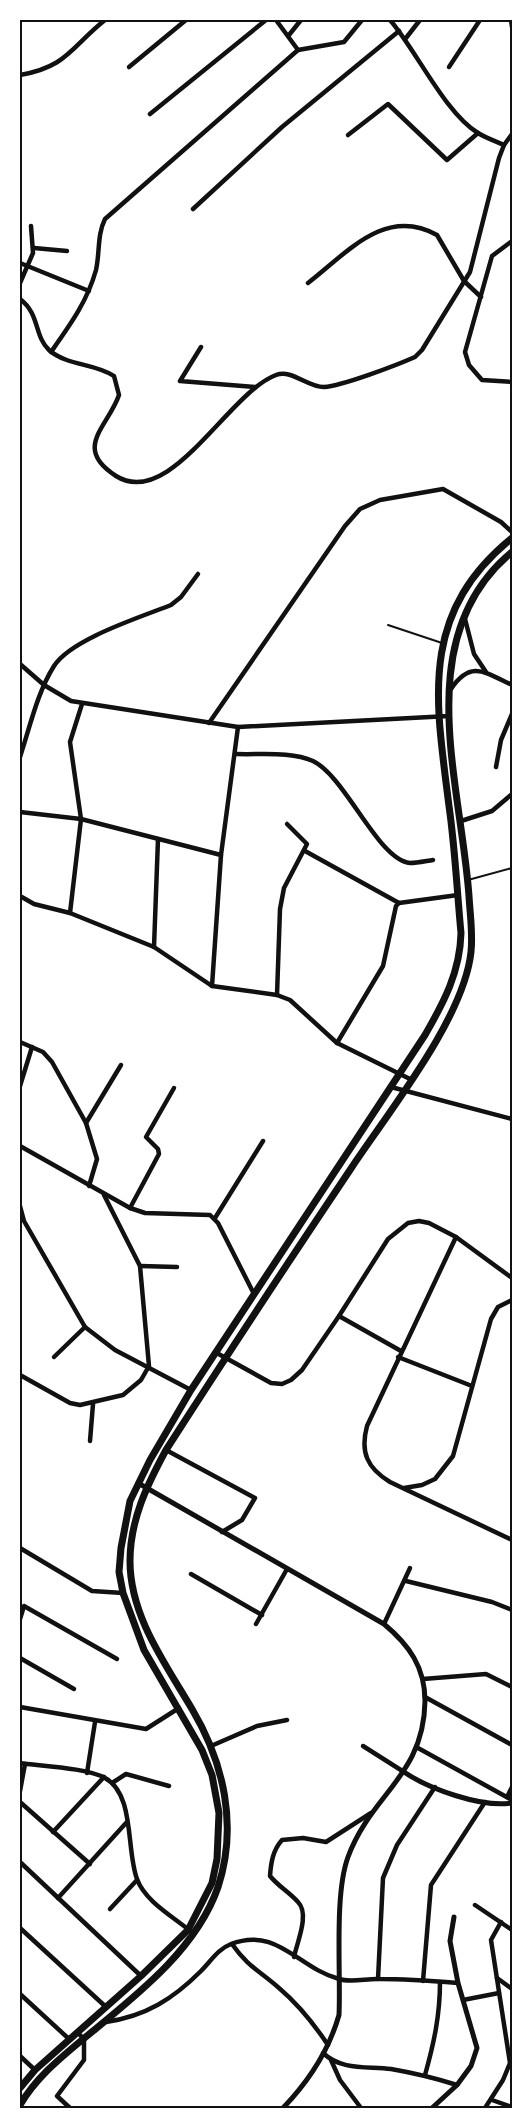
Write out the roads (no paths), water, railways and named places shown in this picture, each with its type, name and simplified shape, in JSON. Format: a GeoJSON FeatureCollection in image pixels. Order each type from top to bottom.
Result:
{"type":"FeatureCollection","features":[{"type":"Feature","properties":{"kind":"main road"},"geometry":{"type":"LineString","coordinates":[[20,2088],[35,2070],[141,1976],[188,1930],[212,1883],[217,1859],[219,1813],[212,1775],[179,1708],[144,1650],[123,1593],[119,1572],[125,1520],[138,1483],[191,1390],[400,1074],[441,1008],[457,968],[461,933],[438,717],[437,680],[442,643],[455,610],[468,586],[484,565],[513,538]]}},
{"type":"Feature","properties":{"kind":"main road"},"geometry":{"type":"LineString","coordinates":[[20,2105],[28,2091],[50,2067],[176,1956],[195,1935],[218,1887],[228,1839],[227,1808],[221,1775],[211,1746],[160,1658],[139,1611],[132,1587],[130,1558],[133,1530],[147,1488],[166,1450],[410,1079],[454,1008],[467,974],[472,934],[447,697],[454,645],[465,616],[491,573],[513,552]]}},
{"type":"Feature","properties":{"kind":"street"},"geometry":{"type":"LineString","coordinates":[[20,75],[49,68],[66,59],[105,20]]}},
{"type":"Feature","properties":{"kind":"street"},"geometry":{"type":"LineString","coordinates":[[129,67],[186,20]]}},
{"type":"Feature","properties":{"kind":"street"},"geometry":{"type":"LineString","coordinates":[[150,114],[266,20]]}},
{"type":"Feature","properties":{"kind":"street"},"geometry":{"type":"LineString","coordinates":[[276,20],[289,34],[298,50]]}},
{"type":"Feature","properties":{"kind":"street"},"geometry":{"type":"LineString","coordinates":[[289,34],[301,20]]}},
{"type":"Feature","properties":{"kind":"street"},"geometry":{"type":"LineString","coordinates":[[51,352],[81,311],[98,262],[100,229],[105,219],[298,50],[344,42],[362,20]]}},
{"type":"Feature","properties":{"kind":"street"},"geometry":{"type":"LineString","coordinates":[[390,20],[406,38],[424,70],[465,122],[478,133],[504,145]]}},
{"type":"Feature","properties":{"kind":"street"},"geometry":{"type":"LineString","coordinates":[[406,38],[420,20]]}},
{"type":"Feature","properties":{"kind":"street"},"geometry":{"type":"LineString","coordinates":[[449,67],[480,20]]}},
{"type":"Feature","properties":{"kind":"street"},"geometry":{"type":"LineString","coordinates":[[511,20],[513,27]]}},
{"type":"Feature","properties":{"kind":"street"},"geometry":{"type":"LineString","coordinates":[[193,209],[282,127],[399,31]]}},
{"type":"Feature","properties":{"kind":"street"},"geometry":{"type":"LineString","coordinates":[[348,135],[388,104],[447,160],[478,133]]}},
{"type":"Feature","properties":{"kind":"street"},"geometry":{"type":"LineString","coordinates":[[20,299],[36,316],[44,344],[51,352],[80,364],[105,370],[114,376],[119,396],[97,433],[94,453],[109,472],[125,482],[140,483],[165,474],[178,464],[233,406],[255,387],[283,374],[317,386],[333,385],[415,357],[473,263],[504,145],[513,134]]}},
{"type":"Feature","properties":{"kind":"street"},"geometry":{"type":"LineString","coordinates":[[308,283],[365,239],[393,225],[407,224],[437,235],[464,281],[482,297]]}},
{"type":"Feature","properties":{"kind":"street"},"geometry":{"type":"LineString","coordinates":[[20,283],[33,248],[32,226]]}},
{"type":"Feature","properties":{"kind":"street"},"geometry":{"type":"LineString","coordinates":[[513,241],[492,255],[465,352],[469,365],[482,380],[513,382]]}},
{"type":"Feature","properties":{"kind":"street"},"geometry":{"type":"LineString","coordinates":[[33,248],[67,251]]}},
{"type":"Feature","properties":{"kind":"street"},"geometry":{"type":"LineString","coordinates":[[20,263],[89,291]]}},
{"type":"Feature","properties":{"kind":"street"},"geometry":{"type":"LineString","coordinates":[[201,347],[180,381],[255,387]]}},
{"type":"Feature","properties":{"kind":"street"},"geometry":{"type":"LineString","coordinates":[[209,723],[345,526],[360,509],[380,500],[442,489],[501,522],[513,532]]}},
{"type":"Feature","properties":{"kind":"street"},"geometry":{"type":"LineString","coordinates":[[20,757],[44,685],[54,665],[86,640],[171,605],[181,597],[198,574]]}},
{"type":"Feature","properties":{"kind":"street"},"geometry":{"type":"LineString","coordinates":[[465,616],[474,654],[486,672]]}},
{"type":"Feature","properties":{"kind":"street"},"geometry":{"type":"LineString","coordinates":[[20,664],[63,698],[82,704],[238,727],[448,716]]}},
{"type":"Feature","properties":{"kind":"street"},"geometry":{"type":"LineString","coordinates":[[447,697],[466,673],[475,670],[486,672],[513,685]]}},
{"type":"Feature","properties":{"kind":"street"},"geometry":{"type":"LineString","coordinates":[[70,913],[81,819],[70,742],[82,704]]}},
{"type":"Feature","properties":{"kind":"street"},"geometry":{"type":"LineString","coordinates":[[496,767],[501,740],[513,714]]}},
{"type":"Feature","properties":{"kind":"street"},"geometry":{"type":"LineString","coordinates":[[212,986],[221,855],[238,727]]}},
{"type":"Feature","properties":{"kind":"street"},"geometry":{"type":"LineString","coordinates":[[236,754],[300,756],[315,762],[328,772],[345,791],[375,835],[387,848],[409,863],[433,860]]}},
{"type":"Feature","properties":{"kind":"street"},"geometry":{"type":"LineString","coordinates":[[461,821],[492,811],[513,794]]}},
{"type":"Feature","properties":{"kind":"street"},"geometry":{"type":"LineString","coordinates":[[20,812],[81,819],[221,855]]}},
{"type":"Feature","properties":{"kind":"street"},"geometry":{"type":"LineString","coordinates":[[277,995],[280,909],[285,888],[305,850],[306,840],[287,824]]}},
{"type":"Feature","properties":{"kind":"street"},"geometry":{"type":"LineString","coordinates":[[154,947],[158,839]]}},
{"type":"Feature","properties":{"kind":"street"},"geometry":{"type":"LineString","coordinates":[[305,850],[399,903],[458,895]]}},
{"type":"Feature","properties":{"kind":"street"},"geometry":{"type":"LineString","coordinates":[[20,896],[33,904],[70,913],[154,947],[212,986],[226,990],[277,995],[300,1007],[337,1043],[410,1079]]}},
{"type":"Feature","properties":{"kind":"street"},"geometry":{"type":"LineString","coordinates":[[337,1043],[383,966],[393,911],[399,903]]}},
{"type":"Feature","properties":{"kind":"street"},"geometry":{"type":"LineString","coordinates":[[20,1042],[32,1047],[52,1062],[86,1123],[97,1159],[89,1186]]}},
{"type":"Feature","properties":{"kind":"street"},"geometry":{"type":"LineString","coordinates":[[20,1086],[32,1047]]}},
{"type":"Feature","properties":{"kind":"street"},"geometry":{"type":"LineString","coordinates":[[86,1123],[122,1065]]}},
{"type":"Feature","properties":{"kind":"street"},"geometry":{"type":"LineString","coordinates":[[391,1087],[513,1119]]}},
{"type":"Feature","properties":{"kind":"street"},"geometry":{"type":"LineString","coordinates":[[130,1208],[159,1154],[158,1149],[147,1137],[174,1088]]}},
{"type":"Feature","properties":{"kind":"street"},"geometry":{"type":"LineString","coordinates":[[214,1218],[263,1141]]}},
{"type":"Feature","properties":{"kind":"street"},"geometry":{"type":"LineString","coordinates":[[20,1146],[130,1208],[145,1213],[205,1213],[214,1218],[254,1294]]}},
{"type":"Feature","properties":{"kind":"street"},"geometry":{"type":"LineString","coordinates":[[20,1375],[70,1403],[80,1406],[123,1395],[133,1389],[149,1366],[140,1266],[104,1195]]}},
{"type":"Feature","properties":{"kind":"street"},"geometry":{"type":"LineString","coordinates":[[20,1206],[24,1221],[85,1328],[115,1350],[191,1390]]}},
{"type":"Feature","properties":{"kind":"street"},"geometry":{"type":"LineString","coordinates":[[215,1352],[271,1383],[282,1384],[302,1370],[388,1239],[408,1223],[419,1221],[429,1223],[456,1237],[513,1278]]}},
{"type":"Feature","properties":{"kind":"street"},"geometry":{"type":"LineString","coordinates":[[456,1237],[367,1426],[363,1440],[365,1457],[375,1473],[513,1540]]}},
{"type":"Feature","properties":{"kind":"street"},"geometry":{"type":"LineString","coordinates":[[140,1266],[177,1267]]}},
{"type":"Feature","properties":{"kind":"street"},"geometry":{"type":"LineString","coordinates":[[404,1488],[422,1485],[435,1479],[453,1456],[491,1319],[498,1307],[513,1300]]}},
{"type":"Feature","properties":{"kind":"street"},"geometry":{"type":"LineString","coordinates":[[339,1316],[401,1352]]}},
{"type":"Feature","properties":{"kind":"street"},"geometry":{"type":"LineString","coordinates":[[54,1357],[85,1328]]}},
{"type":"Feature","properties":{"kind":"street"},"geometry":{"type":"LineString","coordinates":[[398,1357],[472,1386]]}},
{"type":"Feature","properties":{"kind":"street"},"geometry":{"type":"LineString","coordinates":[[90,1441],[93,1404]]}},
{"type":"Feature","properties":{"kind":"street"},"geometry":{"type":"LineString","coordinates":[[166,1450],[255,1498],[242,1520],[222,1532]]}},
{"type":"Feature","properties":{"kind":"street"},"geometry":{"type":"LineString","coordinates":[[138,1483],[384,1624],[411,1651],[423,1679],[424,1725],[418,1748],[404,1772],[372,1813],[348,1857],[341,1888],[339,2015],[324,2053],[283,2109]]}},
{"type":"Feature","properties":{"kind":"street"},"geometry":{"type":"LineString","coordinates":[[20,1548],[92,1591],[123,1593]]}},
{"type":"Feature","properties":{"kind":"street"},"geometry":{"type":"LineString","coordinates":[[384,1624],[406,1581],[410,1568]]}},
{"type":"Feature","properties":{"kind":"street"},"geometry":{"type":"LineString","coordinates":[[256,1624],[287,1569]]}},
{"type":"Feature","properties":{"kind":"street"},"geometry":{"type":"LineString","coordinates":[[191,1574],[262,1615]]}},
{"type":"Feature","properties":{"kind":"street"},"geometry":{"type":"LineString","coordinates":[[406,1581],[492,1602],[513,1610]]}},
{"type":"Feature","properties":{"kind":"street"},"geometry":{"type":"LineString","coordinates":[[20,1619],[24,1606],[117,1659]]}},
{"type":"Feature","properties":{"kind":"street"},"geometry":{"type":"LineString","coordinates":[[20,1658],[74,1689]]}},
{"type":"Feature","properties":{"kind":"street"},"geometry":{"type":"LineString","coordinates":[[423,1679],[486,1674],[513,1688]]}},
{"type":"Feature","properties":{"kind":"street"},"geometry":{"type":"LineString","coordinates":[[424,1697],[513,1745]]}},
{"type":"Feature","properties":{"kind":"street"},"geometry":{"type":"LineString","coordinates":[[20,1707],[95,1722],[146,1729],[179,1708]]}},
{"type":"Feature","properties":{"kind":"street"},"geometry":{"type":"LineString","coordinates":[[211,1746],[257,1726],[287,1720]]}},
{"type":"Feature","properties":{"kind":"street"},"geometry":{"type":"LineString","coordinates":[[87,1773],[95,1722]]}},
{"type":"Feature","properties":{"kind":"street"},"geometry":{"type":"LineString","coordinates":[[363,1746],[420,1783],[485,1802],[501,1805],[513,1802]]}},
{"type":"Feature","properties":{"kind":"street"},"geometry":{"type":"LineString","coordinates":[[418,1748],[513,1802]]}},
{"type":"Feature","properties":{"kind":"street"},"geometry":{"type":"LineString","coordinates":[[20,1791],[22,1763],[87,1773],[104,1777],[112,1783],[124,1802],[137,1880],[153,1900],[195,1935]]}},
{"type":"Feature","properties":{"kind":"street"},"geometry":{"type":"LineString","coordinates":[[112,1783],[118,1776],[126,1774],[169,1786]]}},
{"type":"Feature","properties":{"kind":"street"},"geometry":{"type":"LineString","coordinates":[[53,1832],[104,1777]]}},
{"type":"Feature","properties":{"kind":"street"},"geometry":{"type":"LineString","coordinates":[[378,1978],[383,1878],[397,1845],[435,1787]]}},
{"type":"Feature","properties":{"kind":"street"},"geometry":{"type":"LineString","coordinates":[[507,1797],[513,1787]]}},
{"type":"Feature","properties":{"kind":"street"},"geometry":{"type":"LineString","coordinates":[[20,1802],[90,1864]]}},
{"type":"Feature","properties":{"kind":"street"},"geometry":{"type":"LineString","coordinates":[[423,1981],[431,1885],[485,1802]]}},
{"type":"Feature","properties":{"kind":"street"},"geometry":{"type":"LineString","coordinates":[[294,1957],[303,1911],[300,1904],[278,1886],[270,1875],[271,1860],[277,1845],[282,1840],[291,1838],[326,1842],[372,1813]]}},
{"type":"Feature","properties":{"kind":"street"},"geometry":{"type":"LineString","coordinates":[[58,1898],[126,1823]]}},
{"type":"Feature","properties":{"kind":"street"},"geometry":{"type":"LineString","coordinates":[[20,1862],[141,1976]]}},
{"type":"Feature","properties":{"kind":"street"},"geometry":{"type":"LineString","coordinates":[[110,1909],[137,1880]]}},
{"type":"Feature","properties":{"kind":"street"},"geometry":{"type":"LineString","coordinates":[[475,1905],[513,1930]]}},
{"type":"Feature","properties":{"kind":"street"},"geometry":{"type":"LineString","coordinates":[[432,2109],[457,2085],[471,2066],[477,2048],[458,1983],[450,1941],[454,1917]]}},
{"type":"Feature","properties":{"kind":"street"},"geometry":{"type":"LineString","coordinates":[[485,2109],[492,2100],[510,2063],[511,2045],[499,1993],[491,1940],[501,1922]]}},
{"type":"Feature","properties":{"kind":"street"},"geometry":{"type":"LineString","coordinates":[[20,1928],[106,2007]]}},
{"type":"Feature","properties":{"kind":"street"},"geometry":{"type":"LineString","coordinates":[[103,2022],[119,2020],[160,2006],[184,1988],[218,1952],[232,1944],[256,1938],[269,1940],[294,1957],[340,1980],[378,1978],[458,1983]]}},
{"type":"Feature","properties":{"kind":"street"},"geometry":{"type":"LineString","coordinates":[[232,1944],[246,1963],[278,1987],[312,2020],[328,2045]]}},
{"type":"Feature","properties":{"kind":"street"},"geometry":{"type":"LineString","coordinates":[[497,1978],[513,1989]]}},
{"type":"Feature","properties":{"kind":"street"},"geometry":{"type":"LineString","coordinates":[[425,2075],[438,2021],[440,1982]]}},
{"type":"Feature","properties":{"kind":"street"},"geometry":{"type":"LineString","coordinates":[[463,2000],[499,1993]]}},
{"type":"Feature","properties":{"kind":"street"},"geometry":{"type":"LineString","coordinates":[[20,1994],[69,2039]]}},
{"type":"Feature","properties":{"kind":"street"},"geometry":{"type":"LineString","coordinates":[[70,2109],[57,2096],[84,2060],[84,2039],[77,2032]]}},
{"type":"Feature","properties":{"kind":"street"},"geometry":{"type":"LineString","coordinates":[[324,2053],[331,2060],[340,2080],[362,2109]]}},
{"type":"Feature","properties":{"kind":"street"},"geometry":{"type":"LineString","coordinates":[[20,2056],[35,2070]]}},
{"type":"Feature","properties":{"kind":"street"},"geometry":{"type":"LineString","coordinates":[[331,2060],[358,2068],[389,2069],[425,2075],[457,2085]]}},
{"type":"Feature","properties":{"kind":"street"},"geometry":{"type":"LineString","coordinates":[[492,2100],[513,2108]]}},
{"type":"Feature","properties":{"kind":"lane"},"geometry":{"type":"LineString","coordinates":[[388,625],[442,643]]}},
{"type":"Feature","properties":{"kind":"lane"},"geometry":{"type":"LineString","coordinates":[[468,880],[513,868]]}}]}
